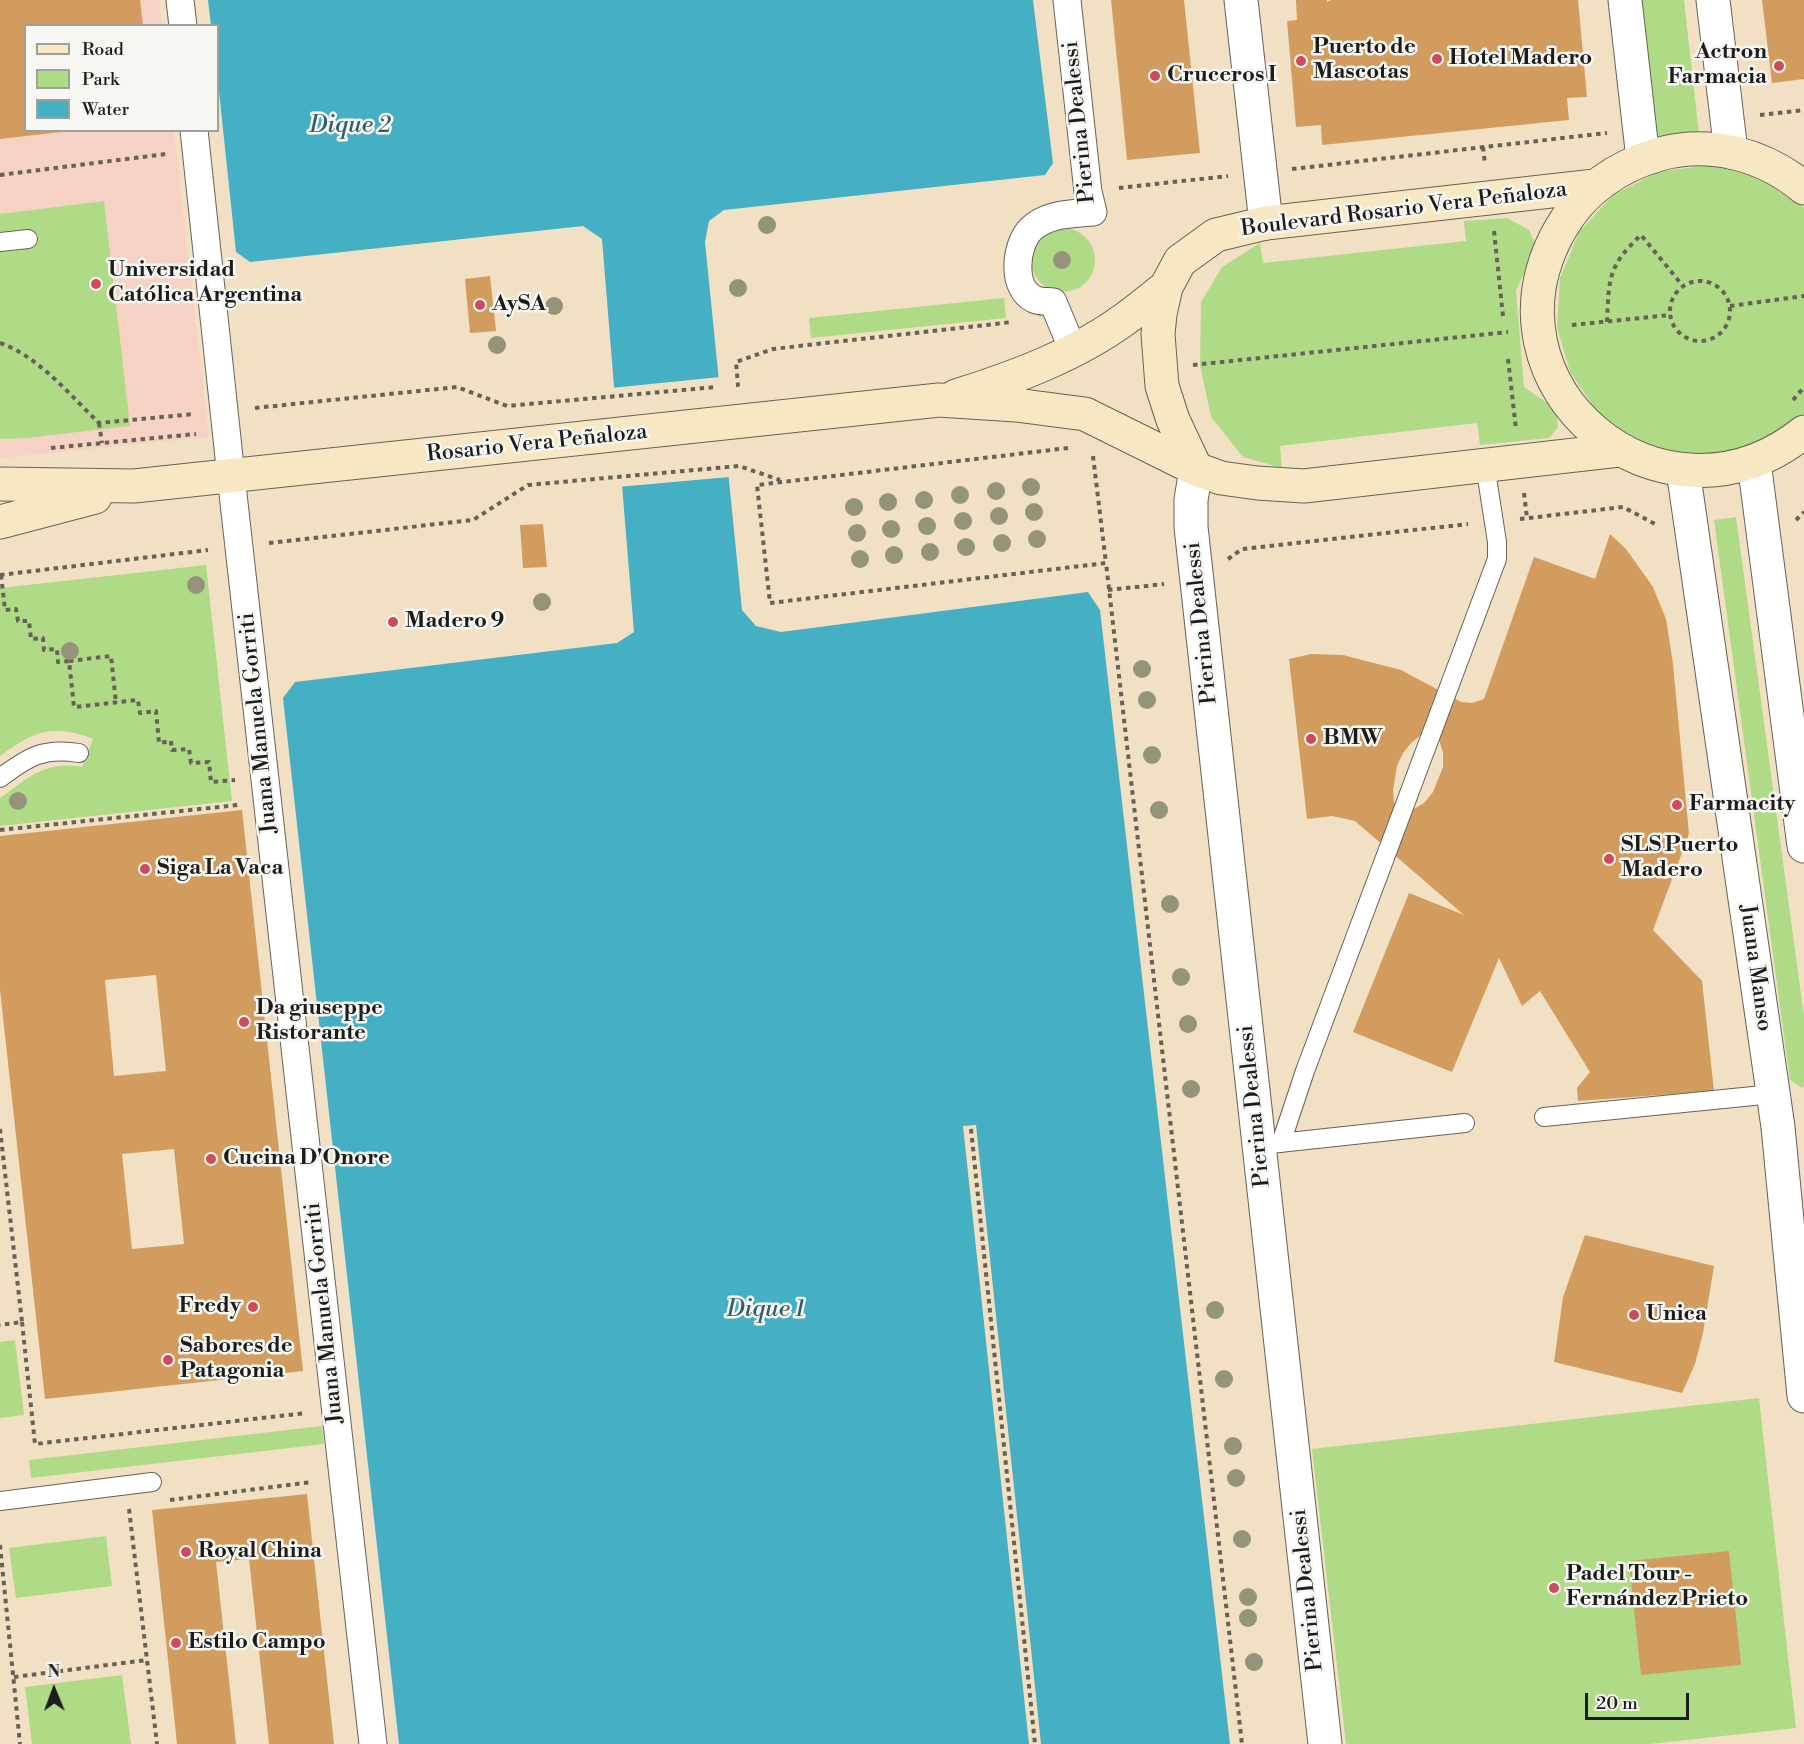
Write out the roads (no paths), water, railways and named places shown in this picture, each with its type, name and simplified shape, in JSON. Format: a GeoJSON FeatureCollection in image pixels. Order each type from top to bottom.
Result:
{"type":"FeatureCollection","features":[{"type":"Feature","properties":{"kind":"main road"},"geometry":{"type":"LineString","coordinates":[[1804,188],[1769,165],[1731,152],[1709,149],[1664,153],[1642,144],[1610,176],[1595,186],[1568,217],[1552,243],[1542,271],[1538,301],[1539,329],[1544,356],[1554,380],[1566,402],[1600,437],[1619,450],[1650,463],[1683,470],[1707,471],[1754,462],[1773,453],[1804,432]]}},
{"type":"Feature","properties":{"kind":"main road"},"geometry":{"type":"LineString","coordinates":[[1769,165],[1804,162]]}},
{"type":"Feature","properties":{"kind":"main road","name":"Boulevard Rosario Vera Peñaloza"},"geometry":{"type":"LineString","coordinates":[[1166,287],[1180,261],[1216,235],[1266,223],[1595,186]]}},
{"type":"Feature","properties":{"kind":"main road"},"geometry":{"type":"LineString","coordinates":[[1166,287],[1158,334],[1162,386],[1173,420],[1196,469],[1221,478],[1304,486],[1619,450]]}},
{"type":"Feature","properties":{"kind":"main road","name":"Rosario Vera Peñaloza"},"geometry":{"type":"LineString","coordinates":[[0,484],[134,486],[939,400],[982,388],[1073,350],[1124,320],[1166,287]]}},
{"type":"Feature","properties":{"kind":"main road","name":"Rosario Vera Peñaloza"},"geometry":{"type":"LineString","coordinates":[[939,400],[1016,405],[1085,414],[1196,469]]}},
{"type":"Feature","properties":{"kind":"main road","name":"Rosario Vera Peñaloza"},"geometry":{"type":"LineString","coordinates":[[0,522],[134,486]]}},
{"type":"Feature","properties":{"kind":"street"},"geometry":{"type":"LineString","coordinates":[[180,0],[183,24]]}},
{"type":"Feature","properties":{"kind":"street","name":"Pierina Dealessi"},"geometry":{"type":"LineString","coordinates":[[1067,0],[1088,192],[1093,212],[1053,216],[1031,229],[1018,251],[1017,272],[1023,289],[1034,300],[1053,302],[1073,350]]}},
{"type":"Feature","properties":{"kind":"street"},"geometry":{"type":"LineString","coordinates":[[1241,0],[1266,223]]}},
{"type":"Feature","properties":{"kind":"street"},"geometry":{"type":"LineString","coordinates":[[1625,0],[1642,144]]}},
{"type":"Feature","properties":{"kind":"street"},"geometry":{"type":"LineString","coordinates":[[1713,0],[1731,152]]}},
{"type":"Feature","properties":{"kind":"street","name":"Juana Manuela Gorriti"},"geometry":{"type":"LineString","coordinates":[[195,140],[373,1744]]}},
{"type":"Feature","properties":{"kind":"street"},"geometry":{"type":"LineString","coordinates":[[1754,462],[1804,846]]}},
{"type":"Feature","properties":{"kind":"street","name":"Pierina Dealessi"},"geometry":{"type":"LineString","coordinates":[[1196,469],[1191,513],[1197,580],[1270,1144],[1325,1744]]}},
{"type":"Feature","properties":{"kind":"street","name":"Juana Manso"},"geometry":{"type":"LineString","coordinates":[[1683,470],[1773,1094],[1791,1125],[1804,1396]]}},
{"type":"Feature","properties":{"kind":"lane"},"geometry":{"type":"LineString","coordinates":[[0,242],[28,240]]}},
{"type":"Feature","properties":{"kind":"lane"},"geometry":{"type":"LineString","coordinates":[[1270,1144],[1305,1071],[1497,559],[1497,542],[1485,465]]}},
{"type":"Feature","properties":{"kind":"lane"},"geometry":{"type":"LineString","coordinates":[[0,778],[43,752],[59,750],[79,753]]}},
{"type":"Feature","properties":{"kind":"lane"},"geometry":{"type":"LineString","coordinates":[[1545,1117],[1773,1094]]}},
{"type":"Feature","properties":{"kind":"lane"},"geometry":{"type":"LineString","coordinates":[[1270,1144],[1465,1123]]}},
{"type":"Feature","properties":{"kind":"lane"},"geometry":{"type":"LineString","coordinates":[[0,1501],[152,1482]]}},
{"type":"Feature","properties":{"kind":"water","name":"Dique 1"},"geometry":{"type":"Polygon","coordinates":[[[208,0],[1033,0],[1053,163],[1045,175],[724,210],[709,221],[705,242],[742,610],[756,626],[781,632],[1088,592],[1100,610],[1230,1744],[399,1744],[283,698],[295,682],[617,643],[634,632],[602,239],[583,226],[250,262],[236,252],[219,91],[219,24],[211,24],[208,0]]]}},
{"type":"Feature","properties":{"kind":"place","name":"Hotel Madero"},"geometry":{"type":"Point","coordinates":[1437,59]}},
{"type":"Feature","properties":{"kind":"place","name":"Puerto de Mascotas"},"geometry":{"type":"Point","coordinates":[1301,61]}},
{"type":"Feature","properties":{"kind":"place","name":"Actron Farmacia"},"geometry":{"type":"Point","coordinates":[1779,66]}},
{"type":"Feature","properties":{"kind":"place","name":"Cruceros I"},"geometry":{"type":"Point","coordinates":[1155,76]}},
{"type":"Feature","properties":{"kind":"place","name":"Universidad Católica Argentina"},"geometry":{"type":"Point","coordinates":[96,284]}},
{"type":"Feature","properties":{"kind":"place","name":"AySA"},"geometry":{"type":"Point","coordinates":[480,305]}},
{"type":"Feature","properties":{"kind":"place","name":"Madero 9"},"geometry":{"type":"Point","coordinates":[393,622]}},
{"type":"Feature","properties":{"kind":"place","name":"BMW"},"geometry":{"type":"Point","coordinates":[1311,739]}},
{"type":"Feature","properties":{"kind":"place","name":"Farmacity"},"geometry":{"type":"Point","coordinates":[1677,805]}},
{"type":"Feature","properties":{"kind":"place","name":"SLS Puerto Madero"},"geometry":{"type":"Point","coordinates":[1609,859]}},
{"type":"Feature","properties":{"kind":"place","name":"Siga La Vaca"},"geometry":{"type":"Point","coordinates":[145,869]}},
{"type":"Feature","properties":{"kind":"place","name":"Da giuseppe Ristorante"},"geometry":{"type":"Point","coordinates":[244,1022]}},
{"type":"Feature","properties":{"kind":"place","name":"Cucina D'Onore"},"geometry":{"type":"Point","coordinates":[211,1159]}},
{"type":"Feature","properties":{"kind":"place","name":"Fredy"},"geometry":{"type":"Point","coordinates":[253,1307]}},
{"type":"Feature","properties":{"kind":"place","name":"Unica"},"geometry":{"type":"Point","coordinates":[1634,1315]}},
{"type":"Feature","properties":{"kind":"place","name":"Sabores de Patagonia"},"geometry":{"type":"Point","coordinates":[168,1360]}},
{"type":"Feature","properties":{"kind":"place","name":"Royal China"},"geometry":{"type":"Point","coordinates":[186,1552]}},
{"type":"Feature","properties":{"kind":"place","name":"Padel Tour - Fernández Prieto"},"geometry":{"type":"Point","coordinates":[1554,1588]}},
{"type":"Feature","properties":{"kind":"place","name":"Estilo Campo"},"geometry":{"type":"Point","coordinates":[176,1643]}},
{"type":"Feature","properties":{"kind":"water label","name":"Dique 2"},"geometry":{"type":"Point","coordinates":[350,126]}}]}
